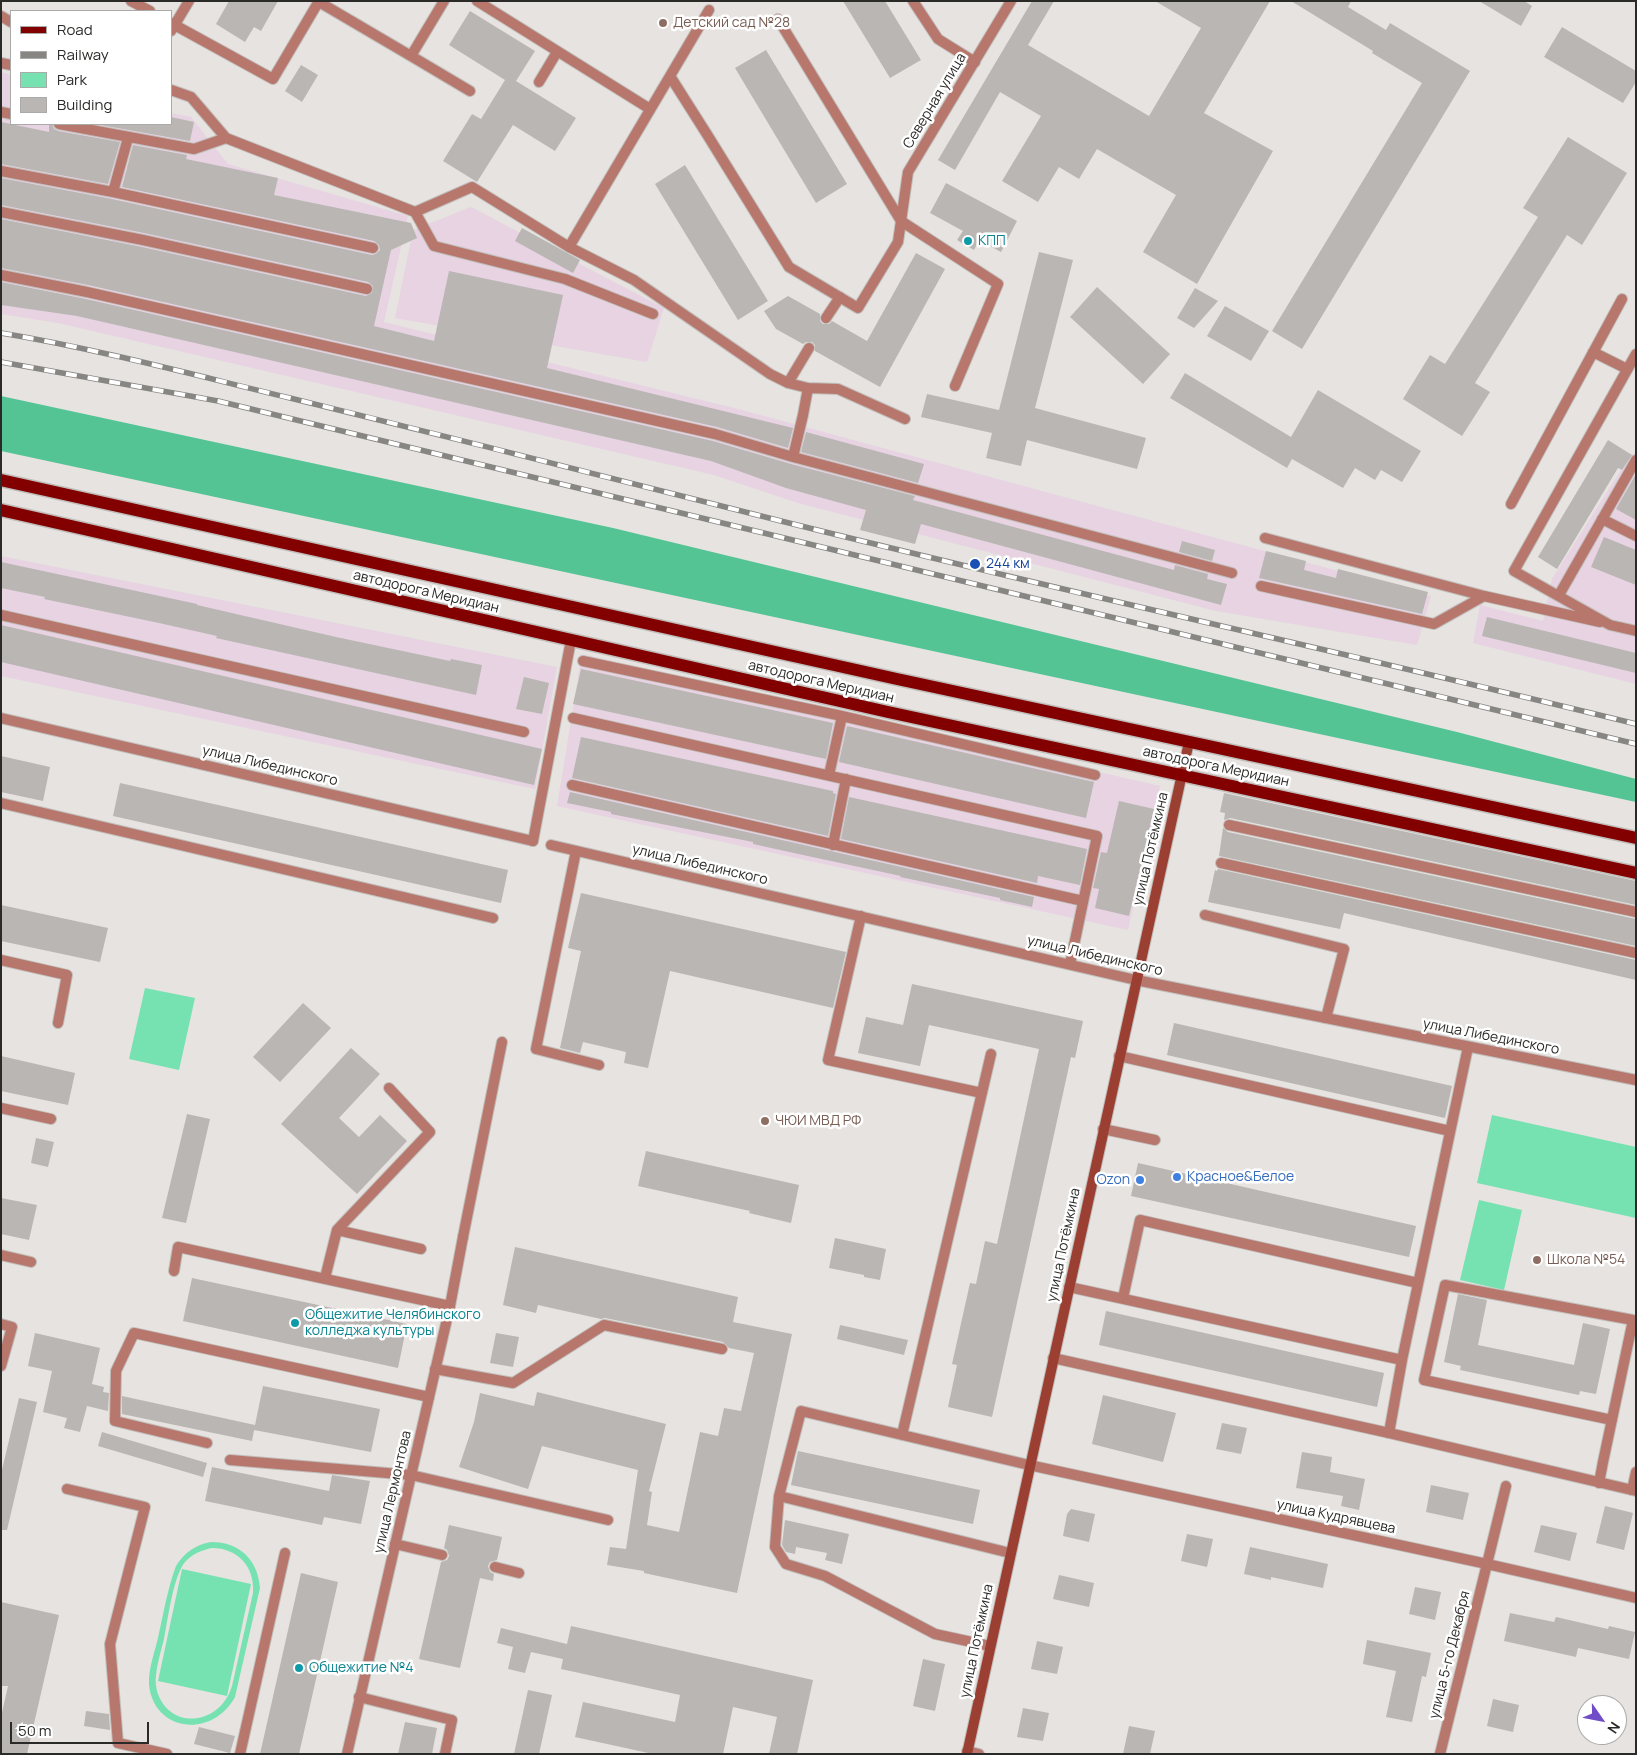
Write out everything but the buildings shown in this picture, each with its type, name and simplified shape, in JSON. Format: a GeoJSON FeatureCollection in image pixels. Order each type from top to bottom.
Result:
{"type":"FeatureCollection","features":[{"type":"Feature","properties":{"kind":"main road","name":"автодорога Меридиан"},"geometry":{"type":"LineString","coordinates":[[1,480],[1189,742],[1636,838]]}},
{"type":"Feature","properties":{"kind":"main road","name":"автодорога Меридиан"},"geometry":{"type":"LineString","coordinates":[[1,510],[888,712],[1636,873]]}},
{"type":"Feature","properties":{"kind":"street"},"geometry":{"type":"LineString","coordinates":[[131,1],[148,10]]}},
{"type":"Feature","properties":{"kind":"street"},"geometry":{"type":"LineString","coordinates":[[188,1],[172,26],[273,79],[319,2],[470,92]]}},
{"type":"Feature","properties":{"kind":"street"},"geometry":{"type":"LineString","coordinates":[[411,56],[444,1]]}},
{"type":"Feature","properties":{"kind":"street"},"geometry":{"type":"LineString","coordinates":[[477,1],[650,109]]}},
{"type":"Feature","properties":{"kind":"street"},"geometry":{"type":"LineString","coordinates":[[913,1],[938,38],[974,62]]}},
{"type":"Feature","properties":{"kind":"street","name":"Северная улица"},"geometry":{"type":"LineString","coordinates":[[840,297],[858,308],[898,242],[908,172],[1011,1]]}},
{"type":"Feature","properties":{"kind":"street"},"geometry":{"type":"LineString","coordinates":[[569,247],[709,10]]}},
{"type":"Feature","properties":{"kind":"street"},"geometry":{"type":"LineString","coordinates":[[778,19],[901,221],[998,284],[955,386]]}},
{"type":"Feature","properties":{"kind":"street"},"geometry":{"type":"LineString","coordinates":[[539,82],[557,52]]}},
{"type":"Feature","properties":{"kind":"street"},"geometry":{"type":"LineString","coordinates":[[670,76],[789,268],[840,297],[826,318]]}},
{"type":"Feature","properties":{"kind":"street"},"geometry":{"type":"LineString","coordinates":[[172,90],[190,97],[226,138],[415,212],[434,246],[565,279],[653,314]]}},
{"type":"Feature","properties":{"kind":"street"},"geometry":{"type":"LineString","coordinates":[[64,125],[194,149],[226,138]]}},
{"type":"Feature","properties":{"kind":"street"},"geometry":{"type":"LineString","coordinates":[[113,192],[128,138]]}},
{"type":"Feature","properties":{"kind":"street"},"geometry":{"type":"LineString","coordinates":[[1,171],[113,192],[374,248]]}},
{"type":"Feature","properties":{"kind":"street"},"geometry":{"type":"LineString","coordinates":[[415,212],[472,187],[569,247],[634,280],[770,374],[808,388],[838,389],[905,419]]}},
{"type":"Feature","properties":{"kind":"street"},"geometry":{"type":"LineString","coordinates":[[1,212],[143,240],[367,289]]}},
{"type":"Feature","properties":{"kind":"street"},"geometry":{"type":"LineString","coordinates":[[1,275],[87,292],[715,434],[793,457],[1232,573]]}},
{"type":"Feature","properties":{"kind":"street"},"geometry":{"type":"LineString","coordinates":[[1511,504],[1622,299]]}},
{"type":"Feature","properties":{"kind":"street"},"geometry":{"type":"LineString","coordinates":[[788,382],[809,348]]}},
{"type":"Feature","properties":{"kind":"street"},"geometry":{"type":"LineString","coordinates":[[1594,352],[1627,369]]}},
{"type":"Feature","properties":{"kind":"street"},"geometry":{"type":"LineString","coordinates":[[1610,625],[1514,571],[1636,354]]}},
{"type":"Feature","properties":{"kind":"street"},"geometry":{"type":"LineString","coordinates":[[793,457],[808,388]]}},
{"type":"Feature","properties":{"kind":"street"},"geometry":{"type":"LineString","coordinates":[[1559,595],[1636,460]]}},
{"type":"Feature","properties":{"kind":"street"},"geometry":{"type":"LineString","coordinates":[[1602,519],[1636,536]]}},
{"type":"Feature","properties":{"kind":"street"},"geometry":{"type":"LineString","coordinates":[[1266,538],[1484,596],[1636,631]]}},
{"type":"Feature","properties":{"kind":"street"},"geometry":{"type":"LineString","coordinates":[[1261,586],[1434,624],[1484,596]]}},
{"type":"Feature","properties":{"kind":"street"},"geometry":{"type":"LineString","coordinates":[[1,615],[524,732]]}},
{"type":"Feature","properties":{"kind":"street","name":"улица Либединского"},"geometry":{"type":"LineString","coordinates":[[1,718],[534,841],[571,640]]}},
{"type":"Feature","properties":{"kind":"street"},"geometry":{"type":"LineString","coordinates":[[583,661],[842,716],[1095,775]]}},
{"type":"Feature","properties":{"kind":"street"},"geometry":{"type":"LineString","coordinates":[[829,775],[842,716]]}},
{"type":"Feature","properties":{"kind":"street"},"geometry":{"type":"LineString","coordinates":[[573,718],[1097,836],[1070,964]]}},
{"type":"Feature","properties":{"kind":"street","name":"улица Потёмкина"},"geometry":{"type":"LineString","coordinates":[[967,1752],[1189,742]]}},
{"type":"Feature","properties":{"kind":"street"},"geometry":{"type":"LineString","coordinates":[[833,845],[846,779]]}},
{"type":"Feature","properties":{"kind":"street"},"geometry":{"type":"LineString","coordinates":[[572,785],[1084,901]]}},
{"type":"Feature","properties":{"kind":"street"},"geometry":{"type":"LineString","coordinates":[[1,803],[493,918]]}},
{"type":"Feature","properties":{"kind":"street"},"geometry":{"type":"LineString","coordinates":[[1229,825],[1636,912]]}},
{"type":"Feature","properties":{"kind":"street","name":"улица Либединского"},"geometry":{"type":"LineString","coordinates":[[551,845],[1136,980],[1636,1080]]}},
{"type":"Feature","properties":{"kind":"street"},"geometry":{"type":"LineString","coordinates":[[576,851],[536,1049],[599,1065]]}},
{"type":"Feature","properties":{"kind":"street"},"geometry":{"type":"LineString","coordinates":[[1221,862],[1636,953]]}},
{"type":"Feature","properties":{"kind":"street"},"geometry":{"type":"LineString","coordinates":[[1205,915],[1344,949],[1326,1018]]}},
{"type":"Feature","properties":{"kind":"street"},"geometry":{"type":"LineString","coordinates":[[861,916],[828,1060],[982,1093]]}},
{"type":"Feature","properties":{"kind":"street"},"geometry":{"type":"LineString","coordinates":[[1,960],[68,975],[58,1023]]}},
{"type":"Feature","properties":{"kind":"street","name":"улица Лермонтова"},"geometry":{"type":"LineString","coordinates":[[347,1754],[450,1306],[502,1042]]}},
{"type":"Feature","properties":{"kind":"street"},"geometry":{"type":"LineString","coordinates":[[1389,1433],[1402,1360],[1468,1046]]}},
{"type":"Feature","properties":{"kind":"street"},"geometry":{"type":"LineString","coordinates":[[902,1436],[991,1054]]}},
{"type":"Feature","properties":{"kind":"street"},"geometry":{"type":"LineString","coordinates":[[1119,1056],[1450,1131]]}},
{"type":"Feature","properties":{"kind":"street"},"geometry":{"type":"LineString","coordinates":[[325,1278],[337,1230],[430,1132],[389,1088]]}},
{"type":"Feature","properties":{"kind":"street"},"geometry":{"type":"LineString","coordinates":[[1,1108],[51,1119]]}},
{"type":"Feature","properties":{"kind":"street"},"geometry":{"type":"LineString","coordinates":[[1104,1129],[1155,1140]]}},
{"type":"Feature","properties":{"kind":"street"},"geometry":{"type":"LineString","coordinates":[[1122,1298],[1140,1220],[1418,1283]]}},
{"type":"Feature","properties":{"kind":"street"},"geometry":{"type":"LineString","coordinates":[[337,1230],[421,1249]]}},
{"type":"Feature","properties":{"kind":"street"},"geometry":{"type":"LineString","coordinates":[[174,1271],[178,1247],[450,1306]]}},
{"type":"Feature","properties":{"kind":"street"},"geometry":{"type":"LineString","coordinates":[[1,1255],[31,1262]]}},
{"type":"Feature","properties":{"kind":"street"},"geometry":{"type":"LineString","coordinates":[[1599,1483],[1633,1320],[1445,1285],[1424,1380],[1612,1420]]}},
{"type":"Feature","properties":{"kind":"street"},"geometry":{"type":"LineString","coordinates":[[1069,1287],[1402,1360]]}},
{"type":"Feature","properties":{"kind":"street"},"geometry":{"type":"LineString","coordinates":[[1,1324],[12,1327],[1,1366]]}},
{"type":"Feature","properties":{"kind":"street"},"geometry":{"type":"LineString","coordinates":[[435,1369],[513,1383],[604,1325],[722,1349]]}},
{"type":"Feature","properties":{"kind":"street"},"geometry":{"type":"LineString","coordinates":[[207,1443],[114,1421],[116,1371],[134,1333],[429,1397]]}},
{"type":"Feature","properties":{"kind":"street"},"geometry":{"type":"LineString","coordinates":[[1053,1358],[1634,1490],[1636,1472]]}},
{"type":"Feature","properties":{"kind":"street","name":"улица Кудрявцева"},"geometry":{"type":"LineString","coordinates":[[779,1496],[801,1411],[1029,1465],[1636,1598]]}},
{"type":"Feature","properties":{"kind":"street"},"geometry":{"type":"LineString","coordinates":[[230,1460],[410,1475],[608,1520]]}},
{"type":"Feature","properties":{"kind":"street","name":"улица 5-го Декабря"},"geometry":{"type":"LineString","coordinates":[[1440,1754],[1506,1486]]}},
{"type":"Feature","properties":{"kind":"street"},"geometry":{"type":"LineString","coordinates":[[67,1489],[145,1507],[110,1644],[118,1743],[167,1754]]}},
{"type":"Feature","properties":{"kind":"street"},"geometry":{"type":"LineString","coordinates":[[990,1646],[935,1634],[825,1576],[786,1564],[775,1547],[779,1496],[1010,1553]]}},
{"type":"Feature","properties":{"kind":"street"},"geometry":{"type":"LineString","coordinates":[[395,1544],[442,1555]]}},
{"type":"Feature","properties":{"kind":"street"},"geometry":{"type":"LineString","coordinates":[[240,1754],[286,1553]]}},
{"type":"Feature","properties":{"kind":"street"},"geometry":{"type":"LineString","coordinates":[[496,1567],[519,1573]]}},
{"type":"Feature","properties":{"kind":"street"},"geometry":{"type":"LineString","coordinates":[[359,1697],[452,1720],[445,1754]]}},
{"type":"Feature","properties":{"kind":"street"},"geometry":{"type":"LineString","coordinates":[[967,1752],[979,1754]]}},
{"type":"Feature","properties":{"kind":"shaded area"},"geometry":{"type":"Polygon","coordinates":[[[1,72],[10,75],[10,125],[172,125],[172,113],[191,117],[228,164],[408,216],[384,322],[742,410],[1431,596],[1417,645],[1216,611],[798,503],[714,475],[58,323],[1,314],[1,72]]]}},
{"type":"Feature","properties":{"kind":"shaded area"},"geometry":{"type":"Polygon","coordinates":[[[471,207],[664,308],[647,362],[395,318],[413,230],[471,207]]]}},
{"type":"Feature","properties":{"kind":"shaded area"},"geometry":{"type":"Polygon","coordinates":[[[1631,454],[1636,456],[1636,684],[1473,643],[1480,605],[1543,621],[1552,579],[1631,454]]]}},
{"type":"Feature","properties":{"kind":"shaded area"},"geometry":{"type":"Polygon","coordinates":[[[1,556],[557,667],[535,789],[1,676],[1,556]]]}},
{"type":"Feature","properties":{"kind":"shaded area"},"geometry":{"type":"Polygon","coordinates":[[[582,654],[1160,786],[1128,930],[557,806],[582,654]]]}},
{"type":"Feature","properties":{"kind":"green space"},"geometry":{"type":"Polygon","coordinates":[[[1,396],[613,528],[1457,732],[1636,779],[1636,802],[1,451],[1,396]]]}},
{"type":"Feature","properties":{"kind":"green space"},"geometry":{"type":"Polygon","coordinates":[[[145,988],[195,998],[179,1070],[129,1059],[145,988]]]}},
{"type":"Feature","properties":{"kind":"green space"},"geometry":{"type":"Polygon","coordinates":[[[1492,1115],[1636,1147],[1636,1218],[1477,1183],[1492,1115]]]}},
{"type":"Feature","properties":{"kind":"green space"},"geometry":{"type":"Polygon","coordinates":[[[1479,1200],[1522,1210],[1504,1290],[1460,1280],[1479,1200]]]}},
{"type":"Feature","properties":{"kind":"green space"},"geometry":{"type":"Polygon","coordinates":[[[205,1543],[231,1545],[246,1554],[256,1569],[260,1588],[235,1697],[225,1710],[213,1719],[199,1724],[185,1724],[172,1721],[161,1713],[153,1701],[149,1685],[150,1672],[168,1591],[176,1566],[191,1550],[205,1543]],[[212,1548],[205,1550],[185,1562],[177,1578],[172,1599],[157,1667],[156,1683],[157,1691],[163,1704],[172,1713],[183,1718],[206,1716],[217,1709],[226,1699],[232,1686],[253,1593],[253,1584],[248,1567],[237,1555],[212,1548]]]}},
{"type":"Feature","properties":{"kind":"green space"},"geometry":{"type":"Polygon","coordinates":[[[182,1569],[251,1584],[227,1696],[158,1681],[182,1569]]]}},
{"type":"Feature","properties":{"kind":"railway"},"geometry":{"type":"LineString","coordinates":[[1,333],[146,363],[888,547],[1636,724]]}},
{"type":"Feature","properties":{"kind":"railway"},"geometry":{"type":"LineString","coordinates":[[1,362],[218,401],[1636,744]]}},
{"type":"Feature","properties":{"kind":"place","name":"Детский сад №28"},"geometry":{"type":"Point","coordinates":[663,23]}},
{"type":"Feature","properties":{"kind":"place","name":"КПП"},"geometry":{"type":"Point","coordinates":[968,241]}},
{"type":"Feature","properties":{"kind":"place","name":"244 км"},"geometry":{"type":"Point","coordinates":[975,564]}},
{"type":"Feature","properties":{"kind":"place","name":"ЧЮИ МВД РФ"},"geometry":{"type":"Point","coordinates":[765,1121]}},
{"type":"Feature","properties":{"kind":"place","name":"Красное&Белое"},"geometry":{"type":"Point","coordinates":[1177,1177]}},
{"type":"Feature","properties":{"kind":"place","name":"Ozon"},"geometry":{"type":"Point","coordinates":[1140,1180]}},
{"type":"Feature","properties":{"kind":"place","name":"Школа №54"},"geometry":{"type":"Point","coordinates":[1537,1260]}},
{"type":"Feature","properties":{"kind":"place","name":"Общежитие Челябинского колледжа культуры"},"geometry":{"type":"Point","coordinates":[295,1323]}},
{"type":"Feature","properties":{"kind":"place","name":"Общежитие №4"},"geometry":{"type":"Point","coordinates":[299,1668]}}]}
